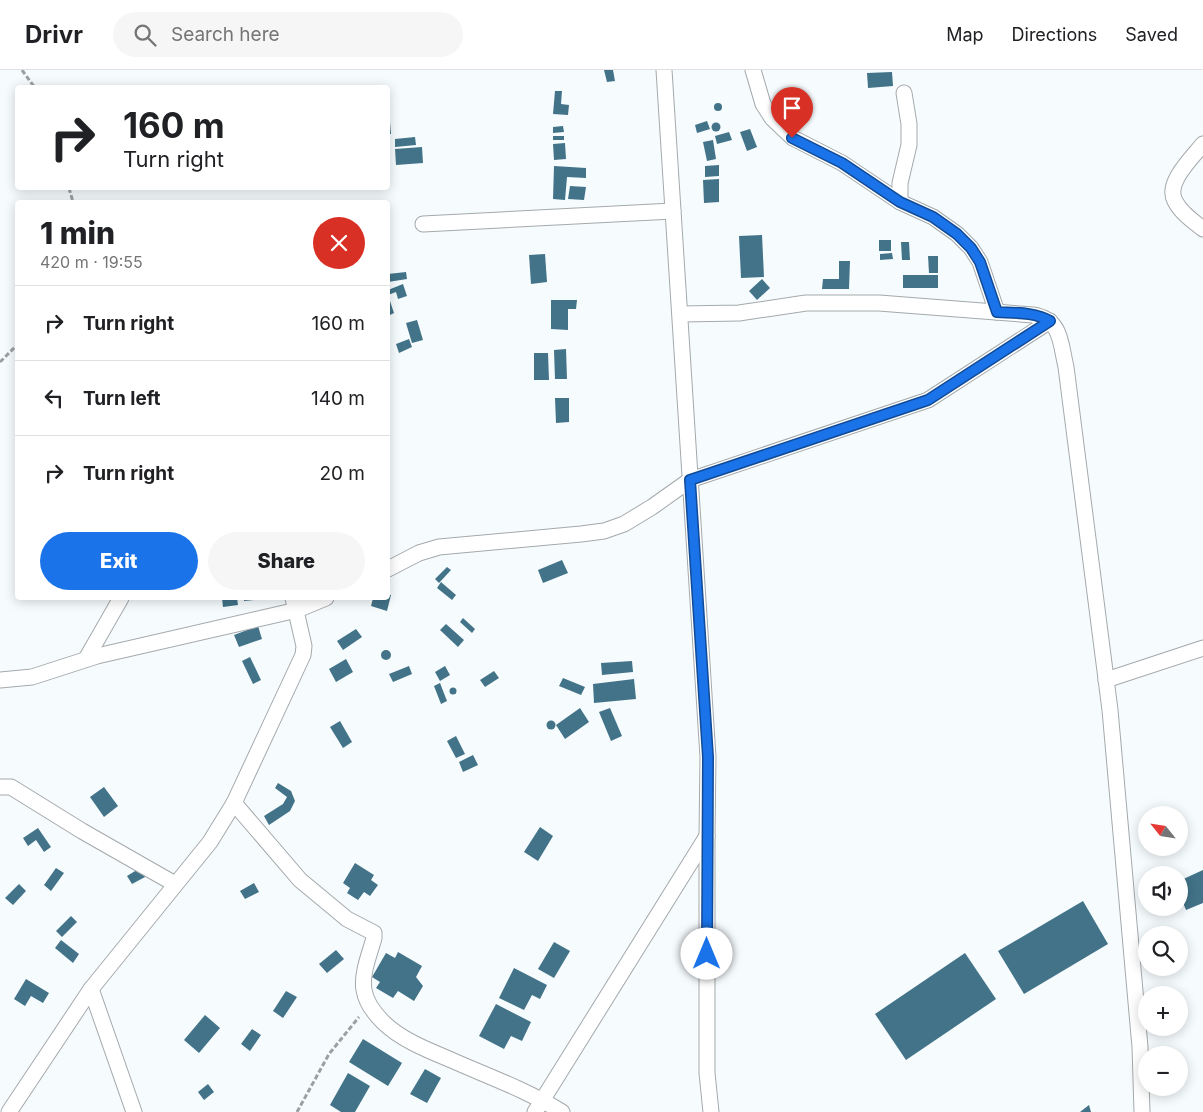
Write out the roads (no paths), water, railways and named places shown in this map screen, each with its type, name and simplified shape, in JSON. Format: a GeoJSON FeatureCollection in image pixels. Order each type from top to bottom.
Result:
{"type":"FeatureCollection","features":[{"type":"Feature","properties":{"kind":"street"},"geometry":{"type":"LineString","coordinates":[[664,70],[708,757],[707,1073],[711,1112]]}},
{"type":"Feature","properties":{"kind":"street"},"geometry":{"type":"LineString","coordinates":[[752,70],[767,111],[792,138],[842,163],[900,202],[933,217],[957,234],[971,248],[980,262],[997,312]]}},
{"type":"Feature","properties":{"kind":"street"},"geometry":{"type":"LineString","coordinates":[[900,202],[901,177],[909,144],[909,124],[904,93]]}},
{"type":"Feature","properties":{"kind":"street"},"geometry":{"type":"LineString","coordinates":[[1203,144],[1175,181],[1172,192],[1174,201],[1184,213],[1203,229]]}},
{"type":"Feature","properties":{"kind":"street"},"geometry":{"type":"LineString","coordinates":[[423,224],[674,210]]}},
{"type":"Feature","properties":{"kind":"street"},"geometry":{"type":"LineString","coordinates":[[681,314],[739,313],[793,304],[902,304],[1033,315],[1042,317],[1055,326],[1066,367],[1106,680],[1140,1047],[1142,1112]]}},
{"type":"Feature","properties":{"kind":"street"},"geometry":{"type":"LineString","coordinates":[[390,568],[420,553],[439,547],[604,531],[624,524],[690,480],[928,400],[1050,321]]}},
{"type":"Feature","properties":{"kind":"street"},"geometry":{"type":"LineString","coordinates":[[86,659],[120,600]]}},
{"type":"Feature","properties":{"kind":"street"},"geometry":{"type":"LineString","coordinates":[[0,680],[32,677],[86,659],[316,600]]}},
{"type":"Feature","properties":{"kind":"street"},"geometry":{"type":"LineString","coordinates":[[8,1112],[91,989],[210,842],[234,803],[303,655],[304,646],[295,604]]}},
{"type":"Feature","properties":{"kind":"street"},"geometry":{"type":"LineString","coordinates":[[1106,680],[1203,648]]}},
{"type":"Feature","properties":{"kind":"street"},"geometry":{"type":"LineString","coordinates":[[0,787],[12,787],[74,826],[175,884]]}},
{"type":"Feature","properties":{"kind":"street"},"geometry":{"type":"LineString","coordinates":[[234,803],[300,880],[336,911],[374,933],[363,988],[368,1005],[383,1023],[429,1051],[538,1106],[562,1112]]}},
{"type":"Feature","properties":{"kind":"street"},"geometry":{"type":"LineString","coordinates":[[538,1106],[707,836]]}},
{"type":"Feature","properties":{"kind":"street"},"geometry":{"type":"LineString","coordinates":[[91,989],[134,1112]]}}]}
